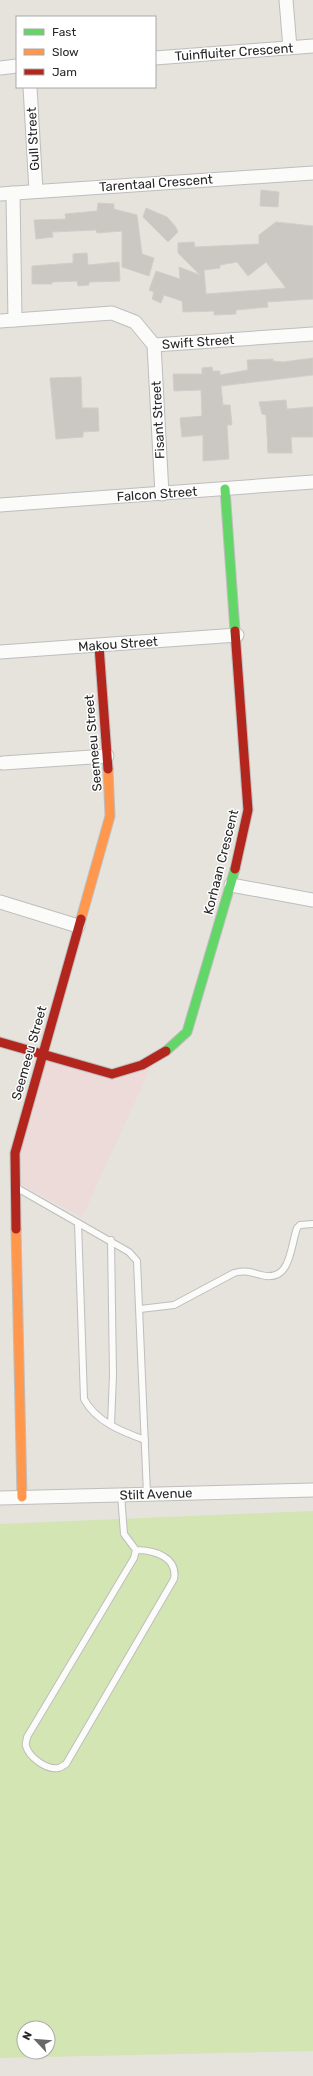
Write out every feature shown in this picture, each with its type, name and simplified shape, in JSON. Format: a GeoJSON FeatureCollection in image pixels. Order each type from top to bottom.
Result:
{"type":"FeatureCollection","features":[{"type":"Feature","properties":{"kind":"street"},"geometry":{"type":"LineString","coordinates":[[286,0],[290,48]]}},
{"type":"Feature","properties":{"kind":"street","name":"Tuinfluiter Crescent"},"geometry":{"type":"LineString","coordinates":[[156,58],[313,46]]}},
{"type":"Feature","properties":{"kind":"street"},"geometry":{"type":"LineString","coordinates":[[0,68],[16,66]]}},
{"type":"Feature","properties":{"kind":"street","name":"Gull Street"},"geometry":{"type":"LineString","coordinates":[[30,88],[36,191]]}},
{"type":"Feature","properties":{"kind":"street","name":"Tarentaal Crescent"},"geometry":{"type":"LineString","coordinates":[[6,194],[313,173]]}},
{"type":"Feature","properties":{"kind":"street"},"geometry":{"type":"LineString","coordinates":[[6,194],[15,320]]}},
{"type":"Feature","properties":{"kind":"street","name":"Swift Street"},"geometry":{"type":"LineString","coordinates":[[0,321],[112,313],[135,322],[154,345],[313,334]]}},
{"type":"Feature","properties":{"kind":"street","name":"Fisant Street"},"geometry":{"type":"LineString","coordinates":[[154,345],[162,494]]}},
{"type":"Feature","properties":{"kind":"street","name":"Falcon Street"},"geometry":{"type":"LineString","coordinates":[[0,505],[313,482]]}},
{"type":"Feature","properties":{"kind":"street","name":"Korhaan Crescent"},"geometry":{"type":"LineString","coordinates":[[0,1042],[112,1074],[129,1070],[178,1044],[184,1038],[190,1026],[230,885],[248,810],[225,488]]}},
{"type":"Feature","properties":{"kind":"street","name":"Makou Street"},"geometry":{"type":"LineString","coordinates":[[0,652],[236,635]]}},
{"type":"Feature","properties":{"kind":"street","name":"Seemeeu Street"},"geometry":{"type":"LineString","coordinates":[[22,1497],[14,1186],[15,1152],[110,816],[110,795],[99,646]]}},
{"type":"Feature","properties":{"kind":"street"},"geometry":{"type":"LineString","coordinates":[[3,763],[107,756]]}},
{"type":"Feature","properties":{"kind":"street"},"geometry":{"type":"LineString","coordinates":[[230,885],[313,900]]}},
{"type":"Feature","properties":{"kind":"street"},"geometry":{"type":"LineString","coordinates":[[0,902],[78,926]]}},
{"type":"Feature","properties":{"kind":"street","name":"Stilt Avenue"},"geometry":{"type":"LineString","coordinates":[[0,1498],[313,1490]]}},
{"type":"Feature","properties":{"kind":"lane"},"geometry":{"type":"LineString","coordinates":[[14,1186],[110,1240],[129,1252],[137,1261],[147,1494]]}},
{"type":"Feature","properties":{"kind":"lane"},"geometry":{"type":"LineString","coordinates":[[78,1223],[84,1399],[91,1410],[111,1425],[145,1440]]}},
{"type":"Feature","properties":{"kind":"lane"},"geometry":{"type":"LineString","coordinates":[[140,1309],[170,1307],[242,1270],[268,1277],[276,1276],[284,1269],[297,1228],[306,1223],[313,1224]]}},
{"type":"Feature","properties":{"kind":"lane"},"geometry":{"type":"LineString","coordinates":[[110,1240],[113,1375],[111,1425]]}},
{"type":"Feature","properties":{"kind":"lane"},"geometry":{"type":"LineString","coordinates":[[121,1495],[124,1534],[136,1550]]}},
{"type":"Feature","properties":{"kind":"lane"},"geometry":{"type":"LineString","coordinates":[[136,1550],[148,1550],[162,1555],[171,1562],[176,1571],[174,1579],[66,1764],[58,1768],[49,1767],[38,1762],[28,1751],[25,1745],[27,1737],[134,1558],[136,1550]]}},
{"type":"Feature","properties":{"kind":"shaded area"},"geometry":{"type":"Polygon","coordinates":[[[46,1059],[117,1079],[154,1060],[82,1217],[20,1184],[20,1150],[46,1059]]]}},
{"type":"Feature","properties":{"kind":"green space"},"geometry":{"type":"Polygon","coordinates":[[[313,1511],[313,2051],[56,2057],[56,2020],[16,2020],[16,2058],[0,2058],[0,1524],[313,1511]]]}},
{"type":"Feature","properties":{"kind":"building"},"geometry":{"type":"Polygon","coordinates":[[[261,190],[279,192],[278,207],[260,206],[261,190]]]}},
{"type":"Feature","properties":{"kind":"building"},"geometry":{"type":"Polygon","coordinates":[[[98,203],[114,204],[114,209],[137,215],[142,254],[154,258],[149,276],[122,267],[122,231],[97,233],[96,230],[52,232],[53,237],[36,239],[34,220],[66,219],[65,214],[97,211],[98,203]]]}},
{"type":"Feature","properties":{"kind":"building"},"geometry":{"type":"Polygon","coordinates":[[[146,208],[167,217],[175,226],[178,232],[168,242],[143,217],[146,208]]]}},
{"type":"Feature","properties":{"kind":"building"},"geometry":{"type":"Polygon","coordinates":[[[276,222],[313,226],[313,299],[267,302],[268,307],[236,310],[236,314],[214,315],[214,311],[183,312],[182,301],[164,295],[161,303],[152,299],[154,292],[149,290],[156,271],[180,279],[179,267],[200,275],[178,253],[178,243],[194,242],[195,247],[259,244],[259,235],[276,222]],[[237,262],[220,265],[220,268],[204,270],[206,294],[286,288],[266,262],[248,276],[237,262]]]}},
{"type":"Feature","properties":{"kind":"building"},"geometry":{"type":"Polygon","coordinates":[[[87,253],[88,265],[119,262],[120,281],[89,282],[89,285],[78,286],[77,281],[52,282],[52,284],[32,284],[32,266],[73,263],[73,254],[87,253]]]}},
{"type":"Feature","properties":{"kind":"building"},"geometry":{"type":"Polygon","coordinates":[[[313,358],[313,375],[221,386],[223,405],[230,405],[232,425],[227,425],[229,459],[203,461],[203,435],[182,437],[180,418],[202,416],[201,390],[174,391],[173,374],[202,374],[202,368],[212,367],[213,371],[220,371],[220,375],[248,370],[247,360],[273,359],[273,361],[283,362],[313,358]]]}},
{"type":"Feature","properties":{"kind":"building"},"geometry":{"type":"Polygon","coordinates":[[[81,377],[82,408],[98,408],[99,431],[83,432],[83,437],[56,439],[50,378],[81,377]]]}},
{"type":"Feature","properties":{"kind":"building"},"geometry":{"type":"Polygon","coordinates":[[[286,400],[287,409],[313,407],[313,437],[291,437],[292,453],[268,453],[266,415],[262,414],[259,402],[286,400]]]}},
{"type":"Feature","properties":{"kind":"traffic: fast"},"geometry":{"type":"LineString","coordinates":[[225,489],[235,631]]}},
{"type":"Feature","properties":{"kind":"traffic: fast"},"geometry":{"type":"LineString","coordinates":[[166,1051],[187,1032],[235,869]]}},
{"type":"Feature","properties":{"kind":"traffic: slow"},"geometry":{"type":"LineString","coordinates":[[81,919],[110,816],[108,769]]}},
{"type":"Feature","properties":{"kind":"traffic: slow"},"geometry":{"type":"LineString","coordinates":[[16,1229],[22,1497]]}},
{"type":"Feature","properties":{"kind":"traffic: jam"},"geometry":{"type":"LineString","coordinates":[[235,631],[248,810],[235,869]]}},
{"type":"Feature","properties":{"kind":"traffic: jam"},"geometry":{"type":"LineString","coordinates":[[99,646],[108,769]]}},
{"type":"Feature","properties":{"kind":"traffic: jam"},"geometry":{"type":"LineString","coordinates":[[16,1229],[15,1153],[81,919]]}},
{"type":"Feature","properties":{"kind":"traffic: jam"},"geometry":{"type":"LineString","coordinates":[[0,1042],[112,1074],[142,1065],[166,1051]]}}]}
